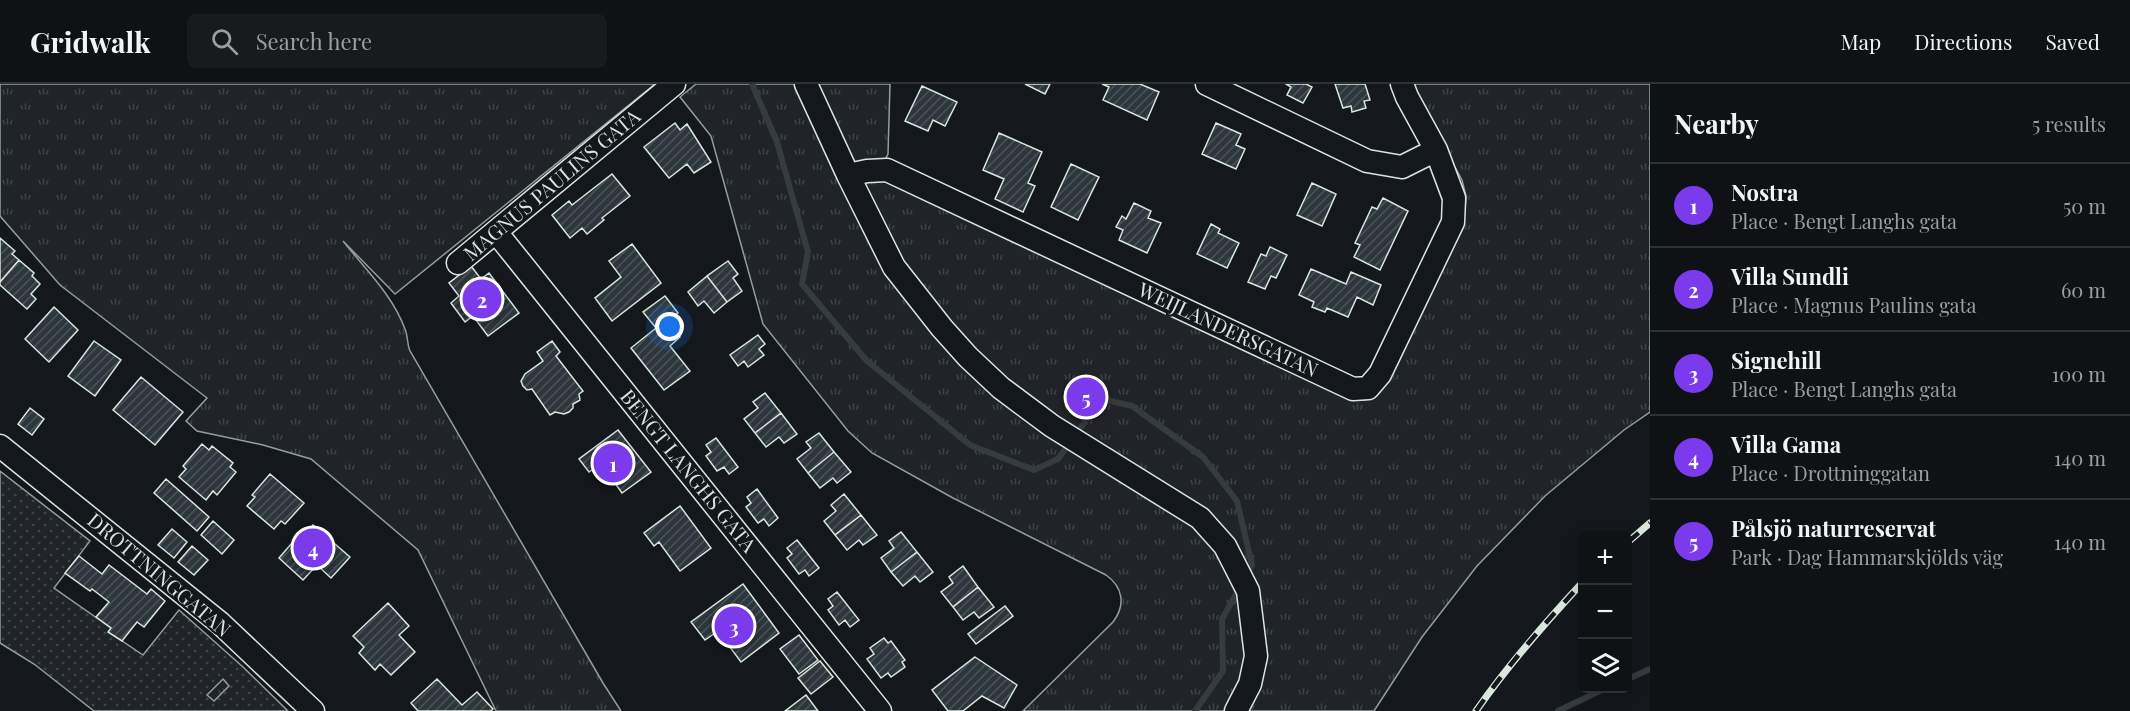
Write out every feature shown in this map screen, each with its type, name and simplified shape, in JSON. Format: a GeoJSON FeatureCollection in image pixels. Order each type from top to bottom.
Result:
{"type":"FeatureCollection","features":[{"type":"Feature","properties":{"kind":"street","name":"MAGNUS PAULINS GATA"},"geometry":{"type":"LineString","coordinates":[[458,263],[674,84]]}},
{"type":"Feature","properties":{"kind":"street"},"geometry":{"type":"LineString","coordinates":[[807,84],[848,175],[894,267],[968,357],[1001,388],[1052,426],[1200,518],[1225,546],[1248,591],[1256,656],[1250,684],[1236,711]]}},
{"type":"Feature","properties":{"kind":"street"},"geometry":{"type":"LineString","coordinates":[[1207,84],[1367,161],[1402,166],[1436,150]]}},
{"type":"Feature","properties":{"kind":"street","name":"WEIJLANDERSGATAN"},"geometry":{"type":"LineString","coordinates":[[848,175],[886,170],[1353,389],[1368,388],[1380,374],[1453,222],[1454,198],[1436,150],[1402,84]]}},
{"type":"Feature","properties":{"kind":"street","name":"BENGT LANGHS GATA"},"geometry":{"type":"LineString","coordinates":[[496,232],[880,711]]}},
{"type":"Feature","properties":{"kind":"street","name":"DROTTNINGGATAN"},"geometry":{"type":"LineString","coordinates":[[0,446],[220,623],[313,711]]}},
{"type":"Feature","properties":{"kind":"green space"},"geometry":{"type":"Polygon","coordinates":[[[0,84],[655,84],[395,294],[343,241],[393,304],[405,329],[410,351],[621,711],[496,711],[418,550],[311,459],[263,445],[197,431],[186,421],[207,398],[60,285],[0,216],[0,84]]]}},
{"type":"Feature","properties":{"kind":"green space"},"geometry":{"type":"Polygon","coordinates":[[[696,84],[890,84],[888,154],[884,162],[1352,398],[1361,400],[1372,398],[1382,389],[1465,212],[1466,196],[1462,180],[1409,84],[1650,84],[1650,412],[1624,430],[1545,496],[1477,566],[1422,637],[1374,711],[1023,711],[1113,622],[1121,603],[1116,585],[1106,575],[953,498],[872,453],[848,431],[763,324],[711,136],[680,97],[696,84]]]}},
{"type":"Feature","properties":{"kind":"green space"},"geometry":{"type":"Polygon","coordinates":[[[0,471],[90,541],[54,588],[111,628],[109,632],[143,655],[179,610],[288,711],[94,711],[34,664],[0,643],[0,471]]]}},
{"type":"Feature","properties":{"kind":"green space"},"geometry":{"type":"Polygon","coordinates":[[[223,679],[229,686],[214,701],[207,695],[223,679]]]}},
{"type":"Feature","properties":{"kind":"building"},"geometry":{"type":"Polygon","coordinates":[[[1025,84],[1050,84],[1045,94],[1025,84]]]}},
{"type":"Feature","properties":{"kind":"building"},"geometry":{"type":"Polygon","coordinates":[[[1102,84],[1140,84],[1159,92],[1147,120],[1103,100],[1109,87],[1102,84]]]}},
{"type":"Feature","properties":{"kind":"building"},"geometry":{"type":"Polygon","coordinates":[[[1286,84],[1306,84],[1312,87],[1303,103],[1287,95],[1291,87],[1286,84]]]}},
{"type":"Feature","properties":{"kind":"building"},"geometry":{"type":"Polygon","coordinates":[[[1335,84],[1365,84],[1370,100],[1364,101],[1366,108],[1352,112],[1351,106],[1343,108],[1335,84]]]}},
{"type":"Feature","properties":{"kind":"building"},"geometry":{"type":"Polygon","coordinates":[[[922,86],[957,102],[945,126],[933,120],[928,131],[905,121],[922,86]]]}},
{"type":"Feature","properties":{"kind":"building"},"geometry":{"type":"Polygon","coordinates":[[[675,123],[680,130],[687,124],[711,162],[694,173],[687,164],[669,178],[644,147],[675,123]]]}},
{"type":"Feature","properties":{"kind":"building"},"geometry":{"type":"Polygon","coordinates":[[[1216,123],[1241,134],[1236,145],[1245,149],[1236,169],[1202,154],[1216,123]]]}},
{"type":"Feature","properties":{"kind":"building"},"geometry":{"type":"Polygon","coordinates":[[[999,133],[1042,152],[1028,183],[1035,186],[1023,212],[995,199],[1004,179],[983,170],[999,133]]]}},
{"type":"Feature","properties":{"kind":"building"},"geometry":{"type":"Polygon","coordinates":[[[1071,164],[1099,177],[1078,220],[1051,207],[1071,164]]]}},
{"type":"Feature","properties":{"kind":"building"},"geometry":{"type":"Polygon","coordinates":[[[612,174],[630,196],[602,218],[604,220],[587,234],[582,228],[570,238],[552,215],[569,201],[572,205],[612,174]]]}},
{"type":"Feature","properties":{"kind":"building"},"geometry":{"type":"Polygon","coordinates":[[[1312,183],[1336,194],[1322,226],[1297,215],[1312,183]]]}},
{"type":"Feature","properties":{"kind":"building"},"geometry":{"type":"Polygon","coordinates":[[[1383,198],[1408,211],[1380,270],[1354,257],[1360,245],[1355,243],[1372,207],[1377,209],[1383,198]]]}},
{"type":"Feature","properties":{"kind":"building"},"geometry":{"type":"Polygon","coordinates":[[[1134,203],[1151,211],[1148,218],[1161,223],[1147,253],[1119,240],[1123,230],[1116,227],[1122,216],[1126,219],[1134,203]]]}},
{"type":"Feature","properties":{"kind":"building"},"geometry":{"type":"Polygon","coordinates":[[[1211,224],[1220,229],[1218,233],[1239,243],[1227,268],[1197,254],[1211,224]]]}},
{"type":"Feature","properties":{"kind":"building"},"geometry":{"type":"Polygon","coordinates":[[[0,238],[15,251],[12,254],[19,260],[0,282],[0,238]]]}},
{"type":"Feature","properties":{"kind":"building"},"geometry":{"type":"Polygon","coordinates":[[[632,244],[661,283],[612,321],[595,298],[621,277],[609,261],[632,244]]]}},
{"type":"Feature","properties":{"kind":"building"},"geometry":{"type":"Polygon","coordinates":[[[1270,247],[1287,255],[1276,278],[1271,276],[1265,289],[1248,282],[1261,254],[1266,256],[1270,247]]]}},
{"type":"Feature","properties":{"kind":"building"},"geometry":{"type":"Polygon","coordinates":[[[19,260],[34,273],[32,276],[40,284],[31,294],[36,299],[27,309],[0,285],[0,282],[19,260]]]}},
{"type":"Feature","properties":{"kind":"building"},"geometry":{"type":"Polygon","coordinates":[[[728,261],[738,274],[733,278],[742,291],[727,302],[707,276],[728,261]]]}},
{"type":"Feature","properties":{"kind":"building"},"geometry":{"type":"Polygon","coordinates":[[[471,266],[481,279],[489,273],[519,313],[488,336],[473,316],[465,322],[451,303],[459,296],[449,283],[471,266]]]}},
{"type":"Feature","properties":{"kind":"building"},"geometry":{"type":"Polygon","coordinates":[[[1311,269],[1346,284],[1351,272],[1381,285],[1373,305],[1357,297],[1348,317],[1327,308],[1325,312],[1312,307],[1314,302],[1299,295],[1311,269]]]}},
{"type":"Feature","properties":{"kind":"building"},"geometry":{"type":"Polygon","coordinates":[[[707,276],[727,302],[714,313],[704,301],[698,306],[688,292],[707,276]]]}},
{"type":"Feature","properties":{"kind":"building"},"geometry":{"type":"Polygon","coordinates":[[[665,296],[678,313],[668,322],[680,337],[670,346],[690,371],[664,390],[631,348],[656,328],[643,312],[665,296]]]}},
{"type":"Feature","properties":{"kind":"building"},"geometry":{"type":"Polygon","coordinates":[[[54,307],[78,330],[49,362],[25,339],[54,307]]]}},
{"type":"Feature","properties":{"kind":"building"},"geometry":{"type":"Polygon","coordinates":[[[758,335],[765,344],[759,349],[764,355],[748,367],[744,361],[738,366],[730,355],[758,335]]]}},
{"type":"Feature","properties":{"kind":"building"},"geometry":{"type":"Polygon","coordinates":[[[94,341],[121,360],[95,396],[68,376],[94,341]]]}},
{"type":"Feature","properties":{"kind":"building"},"geometry":{"type":"Polygon","coordinates":[[[552,341],[560,352],[556,356],[583,391],[579,394],[580,400],[573,404],[569,412],[564,414],[555,412],[550,415],[532,389],[527,390],[521,381],[525,374],[543,361],[537,352],[552,341]]]}},
{"type":"Feature","properties":{"kind":"building"},"geometry":{"type":"Polygon","coordinates":[[[141,377],[183,412],[155,445],[113,410],[141,377]]]}},
{"type":"Feature","properties":{"kind":"building"},"geometry":{"type":"Polygon","coordinates":[[[765,393],[781,413],[755,433],[744,419],[758,408],[753,402],[765,393]]]}},
{"type":"Feature","properties":{"kind":"building"},"geometry":{"type":"Polygon","coordinates":[[[30,408],[44,419],[32,435],[18,424],[30,408]]]}},
{"type":"Feature","properties":{"kind":"building"},"geometry":{"type":"Polygon","coordinates":[[[781,413],[797,434],[784,443],[779,437],[766,447],[755,433],[781,413]]]}},
{"type":"Feature","properties":{"kind":"building"},"geometry":{"type":"Polygon","coordinates":[[[618,430],[651,472],[622,493],[612,479],[610,481],[602,477],[596,467],[589,472],[579,459],[618,430]]]}},
{"type":"Feature","properties":{"kind":"building"},"geometry":{"type":"Polygon","coordinates":[[[819,433],[834,452],[808,473],[797,459],[811,448],[806,442],[819,433]]]}},
{"type":"Feature","properties":{"kind":"building"},"geometry":{"type":"Polygon","coordinates":[[[716,438],[738,467],[729,474],[724,467],[717,471],[706,456],[711,452],[706,445],[716,438]]]}},
{"type":"Feature","properties":{"kind":"building"},"geometry":{"type":"Polygon","coordinates":[[[202,444],[209,450],[212,446],[233,463],[230,467],[236,472],[217,495],[213,491],[206,500],[179,477],[186,469],[183,466],[202,444]]]}},
{"type":"Feature","properties":{"kind":"building"},"geometry":{"type":"Polygon","coordinates":[[[834,452],[851,472],[837,483],[833,478],[820,488],[808,473],[834,452]]]}},
{"type":"Feature","properties":{"kind":"building"},"geometry":{"type":"Polygon","coordinates":[[[270,474],[304,503],[285,524],[281,521],[274,529],[247,506],[255,497],[252,495],[270,474]]]}},
{"type":"Feature","properties":{"kind":"building"},"geometry":{"type":"Polygon","coordinates":[[[166,479],[209,517],[197,531],[154,493],[166,479]]]}},
{"type":"Feature","properties":{"kind":"building"},"geometry":{"type":"Polygon","coordinates":[[[757,489],[778,518],[769,526],[764,519],[758,523],[746,507],[751,503],[747,497],[757,489]]]}},
{"type":"Feature","properties":{"kind":"building"},"geometry":{"type":"Polygon","coordinates":[[[844,494],[861,515],[835,535],[824,521],[836,511],[831,505],[844,494]]]}},
{"type":"Feature","properties":{"kind":"building"},"geometry":{"type":"Polygon","coordinates":[[[680,506],[711,548],[680,571],[659,542],[654,546],[644,533],[680,506]]]}},
{"type":"Feature","properties":{"kind":"building"},"geometry":{"type":"Polygon","coordinates":[[[861,515],[877,535],[863,545],[859,540],[847,550],[835,535],[861,515]]]}},
{"type":"Feature","properties":{"kind":"building"},"geometry":{"type":"Polygon","coordinates":[[[213,521],[234,540],[222,554],[201,535],[213,521]]]}},
{"type":"Feature","properties":{"kind":"building"},"geometry":{"type":"Polygon","coordinates":[[[313,525],[350,557],[331,578],[317,565],[303,580],[279,558],[298,536],[301,539],[313,525]]]}},
{"type":"Feature","properties":{"kind":"building"},"geometry":{"type":"Polygon","coordinates":[[[172,529],[187,542],[174,558],[158,545],[172,529]]]}},
{"type":"Feature","properties":{"kind":"building"},"geometry":{"type":"Polygon","coordinates":[[[901,532],[917,552],[891,572],[881,558],[894,548],[889,541],[901,532]]]}},
{"type":"Feature","properties":{"kind":"building"},"geometry":{"type":"Polygon","coordinates":[[[797,540],[819,568],[809,576],[805,570],[799,574],[787,558],[792,554],[787,548],[797,540]]]}},
{"type":"Feature","properties":{"kind":"building"},"geometry":{"type":"Polygon","coordinates":[[[192,546],[208,560],[194,575],[178,562],[192,546]]]}},
{"type":"Feature","properties":{"kind":"building"},"geometry":{"type":"Polygon","coordinates":[[[917,552],[933,572],[920,582],[915,576],[903,586],[891,572],[917,552]]]}},
{"type":"Feature","properties":{"kind":"building"},"geometry":{"type":"Polygon","coordinates":[[[79,556],[102,574],[109,565],[147,594],[151,589],[165,601],[144,627],[137,622],[122,641],[108,632],[111,628],[96,617],[109,602],[65,573],[79,556]]]}},
{"type":"Feature","properties":{"kind":"building"},"geometry":{"type":"Polygon","coordinates":[[[963,566],[978,587],[953,607],[941,592],[953,583],[949,577],[963,566]]]}},
{"type":"Feature","properties":{"kind":"building"},"geometry":{"type":"Polygon","coordinates":[[[743,584],[779,633],[741,662],[718,631],[705,640],[691,622],[743,584]]]}},
{"type":"Feature","properties":{"kind":"building"},"geometry":{"type":"Polygon","coordinates":[[[978,587],[994,607],[979,618],[974,612],[963,620],[953,607],[978,587]]]}},
{"type":"Feature","properties":{"kind":"building"},"geometry":{"type":"Polygon","coordinates":[[[837,592],[859,620],[850,627],[845,620],[839,625],[828,610],[833,606],[828,599],[837,592]]]}},
{"type":"Feature","properties":{"kind":"building"},"geometry":{"type":"Polygon","coordinates":[[[388,603],[409,626],[399,635],[415,652],[391,675],[380,664],[375,670],[359,653],[364,647],[353,636],[388,603]]]}},
{"type":"Feature","properties":{"kind":"building"},"geometry":{"type":"Polygon","coordinates":[[[1005,606],[1013,616],[976,644],[968,634],[1005,606]]]}},
{"type":"Feature","properties":{"kind":"building"},"geometry":{"type":"Polygon","coordinates":[[[799,635],[818,660],[799,674],[780,649],[799,635]]]}},
{"type":"Feature","properties":{"kind":"building"},"geometry":{"type":"Polygon","coordinates":[[[884,638],[888,643],[891,641],[905,660],[902,662],[905,667],[891,677],[888,673],[881,678],[867,659],[874,654],[870,648],[884,638]]]}},
{"type":"Feature","properties":{"kind":"building"},"geometry":{"type":"Polygon","coordinates":[[[975,657],[1017,685],[1004,708],[982,696],[963,711],[948,711],[932,690],[975,657]]]}},
{"type":"Feature","properties":{"kind":"building"},"geometry":{"type":"Polygon","coordinates":[[[820,661],[833,677],[811,694],[798,678],[820,661]]]}},
{"type":"Feature","properties":{"kind":"building"},"geometry":{"type":"Polygon","coordinates":[[[437,679],[462,705],[477,692],[493,709],[491,711],[418,711],[411,703],[437,679]]]}},
{"type":"Feature","properties":{"kind":"building"},"geometry":{"type":"Polygon","coordinates":[[[806,695],[818,711],[785,711],[806,695]]]}},
{"type":"Feature","properties":{"kind":"waterway"},"geometry":{"type":"LineString","coordinates":[[752,84],[777,142],[808,252],[802,284],[867,361],[970,445],[1034,470],[1058,459],[1092,412],[1106,400],[1132,406],[1203,457],[1237,501],[1252,565],[1246,576]]}},
{"type":"Feature","properties":{"kind":"waterway"},"geometry":{"type":"LineString","coordinates":[[1195,711],[1223,671],[1222,619],[1240,587]]}},
{"type":"Feature","properties":{"kind":"waterway"},"geometry":{"type":"LineString","coordinates":[[1632,677],[1650,669]]}},
{"type":"Feature","properties":{"kind":"waterway"},"geometry":{"type":"LineString","coordinates":[[1558,711],[1596,693]]}},
{"type":"Feature","properties":{"kind":"railway"},"geometry":{"type":"LineString","coordinates":[[1632,539],[1650,523]]}},
{"type":"Feature","properties":{"kind":"railway"},"geometry":{"type":"LineString","coordinates":[[1476,711],[1527,645],[1580,585]]}},
{"type":"Feature","properties":{"kind":"place","name":"Villa Sundli"},"geometry":{"type":"Point","coordinates":[482,299]}},
{"type":"Feature","properties":{"kind":"place","name":"Pålsjö naturreservat"},"geometry":{"type":"Point","coordinates":[1086,397]}},
{"type":"Feature","properties":{"kind":"place","name":"Nostra"},"geometry":{"type":"Point","coordinates":[613,463]}},
{"type":"Feature","properties":{"kind":"place","name":"Villa Gama"},"geometry":{"type":"Point","coordinates":[313,548]}},
{"type":"Feature","properties":{"kind":"place","name":"Signehill"},"geometry":{"type":"Point","coordinates":[734,626]}}]}
